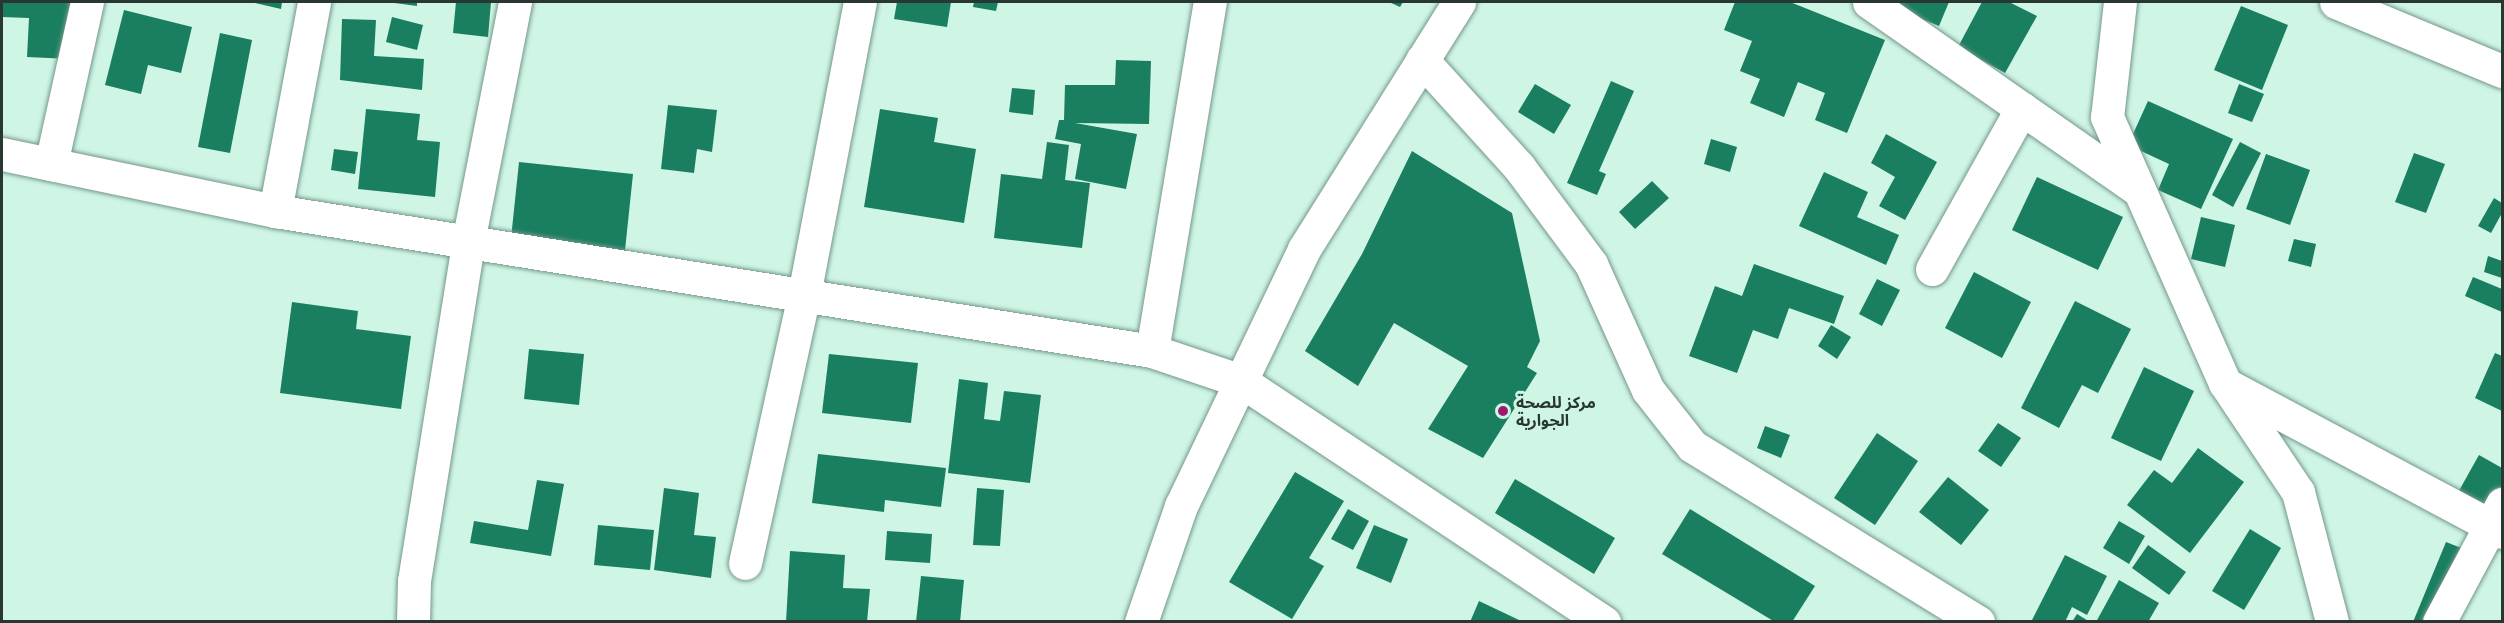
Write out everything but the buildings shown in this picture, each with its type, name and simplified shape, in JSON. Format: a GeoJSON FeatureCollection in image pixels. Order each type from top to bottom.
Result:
{"type":"FeatureCollection","features":[{"type":"Feature","properties":{"kind":"street"},"geometry":{"type":"LineString","coordinates":[[51,164],[87,2]]}},
{"type":"Feature","properties":{"kind":"street"},"geometry":{"type":"LineString","coordinates":[[275,211],[314,2]]}},
{"type":"Feature","properties":{"kind":"street"},"geometry":{"type":"LineString","coordinates":[[413,621],[414,581],[468,242],[515,2]]}},
{"type":"Feature","properties":{"kind":"street"},"geometry":{"type":"LineString","coordinates":[[745,562],[804,295],[860,2]]}},
{"type":"Feature","properties":{"kind":"street"},"geometry":{"type":"LineString","coordinates":[[1152,351],[1210,2]]}},
{"type":"Feature","properties":{"kind":"street"},"geometry":{"type":"LineString","coordinates":[[1141,621],[1181,506],[1304,249],[1459,2]]}},
{"type":"Feature","properties":{"kind":"street"},"geometry":{"type":"LineString","coordinates":[[1869,2],[2140,191]]}},
{"type":"Feature","properties":{"kind":"street"},"geometry":{"type":"LineString","coordinates":[[2120,2],[2107,117],[2225,383],[2298,492],[2332,621]]}},
{"type":"Feature","properties":{"kind":"street"},"geometry":{"type":"LineString","coordinates":[[2336,2],[2502,71]]}},
{"type":"Feature","properties":{"kind":"street"},"geometry":{"type":"LineString","coordinates":[[1422,60],[1519,167],[1591,264],[1648,390],[1692,446],[1978,621]]}},
{"type":"Feature","properties":{"kind":"street"},"geometry":{"type":"LineString","coordinates":[[1932,269],[2022,108]]}},
{"type":"Feature","properties":{"kind":"street"},"geometry":{"type":"LineString","coordinates":[[2,154],[275,211],[1152,351],[1241,381],[1604,621]]}},
{"type":"Feature","properties":{"kind":"street"},"geometry":{"type":"LineString","coordinates":[[2225,383],[2498,520],[2439,621]]}},
{"type":"Feature","properties":{"kind":"place","name":"مركز للصحة الجوارية"},"geometry":{"type":"Point","coordinates":[1503,411]}}]}
